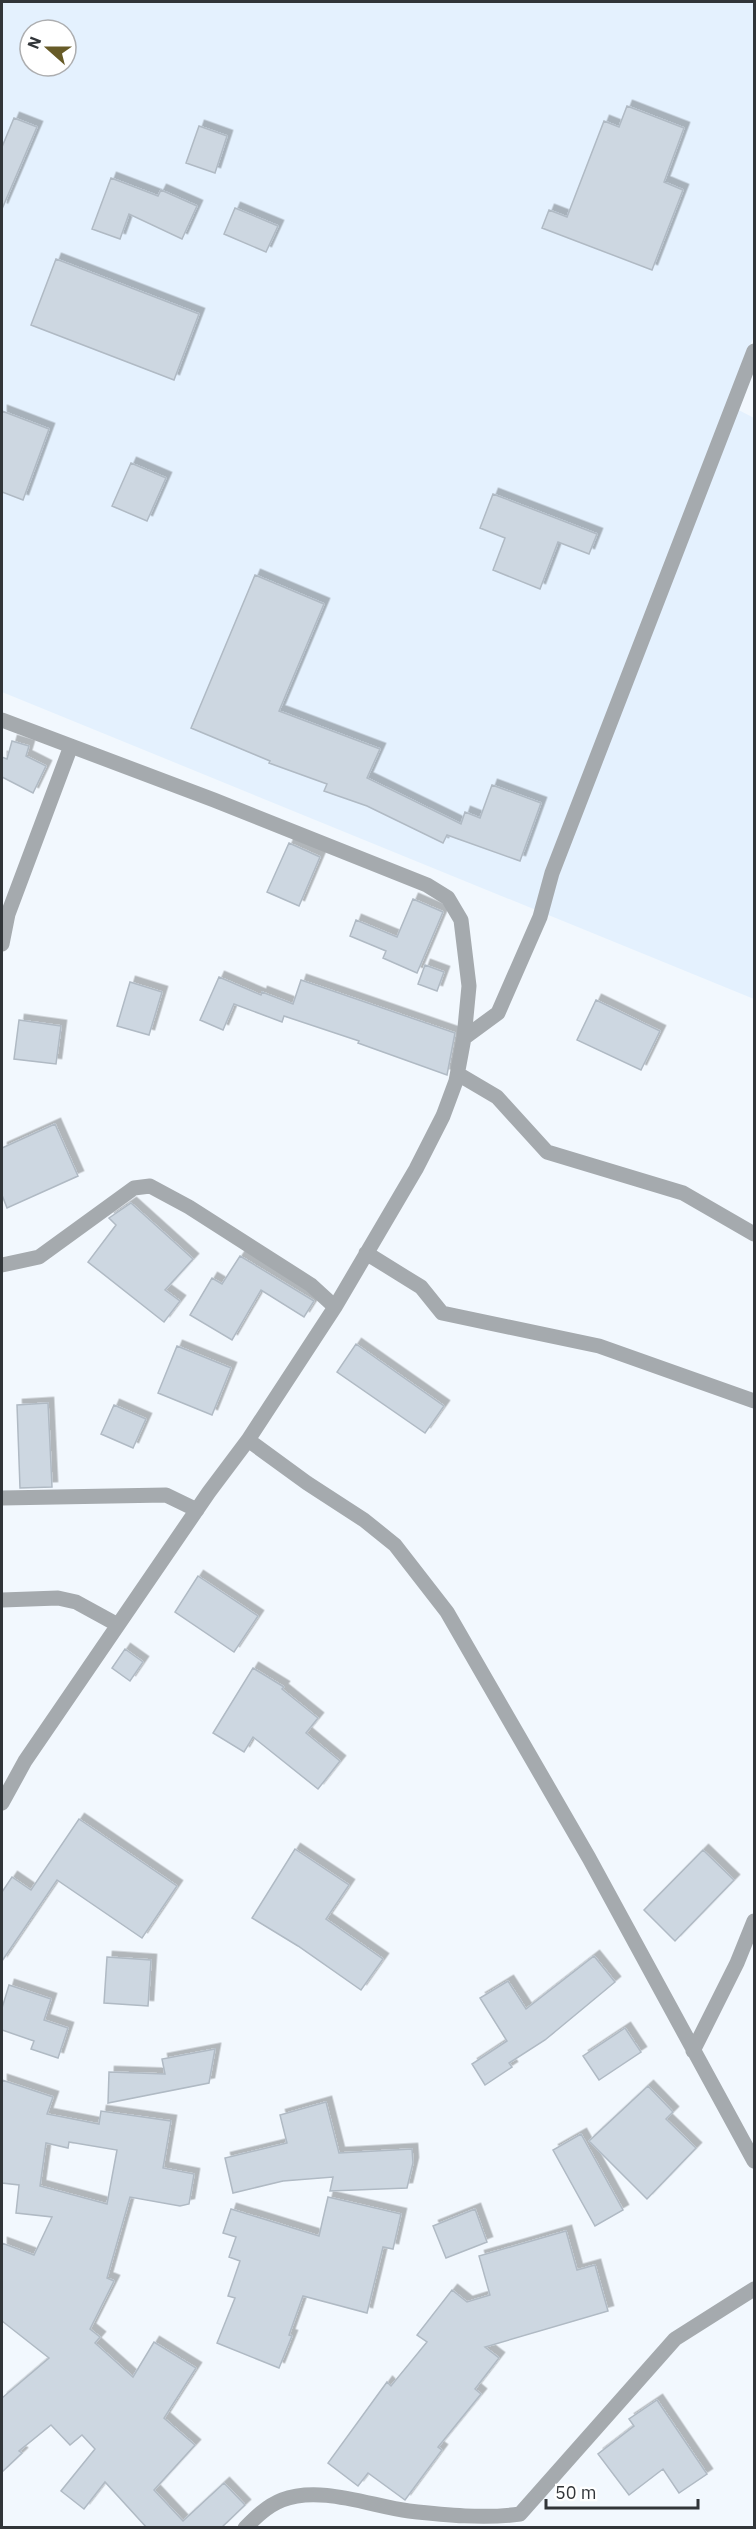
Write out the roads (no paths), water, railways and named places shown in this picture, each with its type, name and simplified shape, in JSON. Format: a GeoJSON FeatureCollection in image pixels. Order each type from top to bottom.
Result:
{"type":"FeatureCollection","features":[{"type":"Feature","properties":{"kind":"street"},"geometry":{"type":"LineString","coordinates":[[464,1038],[498,1013],[540,917],[552,873],[754,351]]}},
{"type":"Feature","properties":{"kind":"street"},"geometry":{"type":"LineString","coordinates":[[2,720],[427,885],[448,898],[460,920],[469,986],[458,1074],[443,1116],[417,1169],[335,1307],[249,1440],[197,1510],[25,1761],[2,1803]]}},
{"type":"Feature","properties":{"kind":"street"},"geometry":{"type":"LineString","coordinates":[[2,944],[5,913],[70,746]]}},
{"type":"Feature","properties":{"kind":"street"},"geometry":{"type":"LineString","coordinates":[[458,1074],[497,1097],[547,1152],[683,1193],[754,1234]]}},
{"type":"Feature","properties":{"kind":"street"},"geometry":{"type":"LineString","coordinates":[[2,1265],[39,1257],[134,1188],[150,1186],[189,1207],[311,1285],[335,1307]]}},
{"type":"Feature","properties":{"kind":"street"},"geometry":{"type":"LineString","coordinates":[[366,1253],[421,1287],[442,1313],[599,1346],[754,1401]]}},
{"type":"Feature","properties":{"kind":"street"},"geometry":{"type":"LineString","coordinates":[[249,1440],[307,1483],[364,1520],[395,1545],[447,1612],[589,1858],[754,2161]]}},
{"type":"Feature","properties":{"kind":"street"},"geometry":{"type":"LineString","coordinates":[[2,1498],[166,1494],[197,1510]]}},
{"type":"Feature","properties":{"kind":"street"},"geometry":{"type":"LineString","coordinates":[[2,1600],[58,1598],[76,1602],[118,1625]]}},
{"type":"Feature","properties":{"kind":"street"},"geometry":{"type":"LineString","coordinates":[[693,2050],[737,1963],[754,1922]]}},
{"type":"Feature","properties":{"kind":"street"},"geometry":{"type":"LineString","coordinates":[[245,2528],[263,2511],[284,2499],[321,2494],[410,2511],[497,2517],[518,2521],[675,2339],[754,2289]]}}]}
